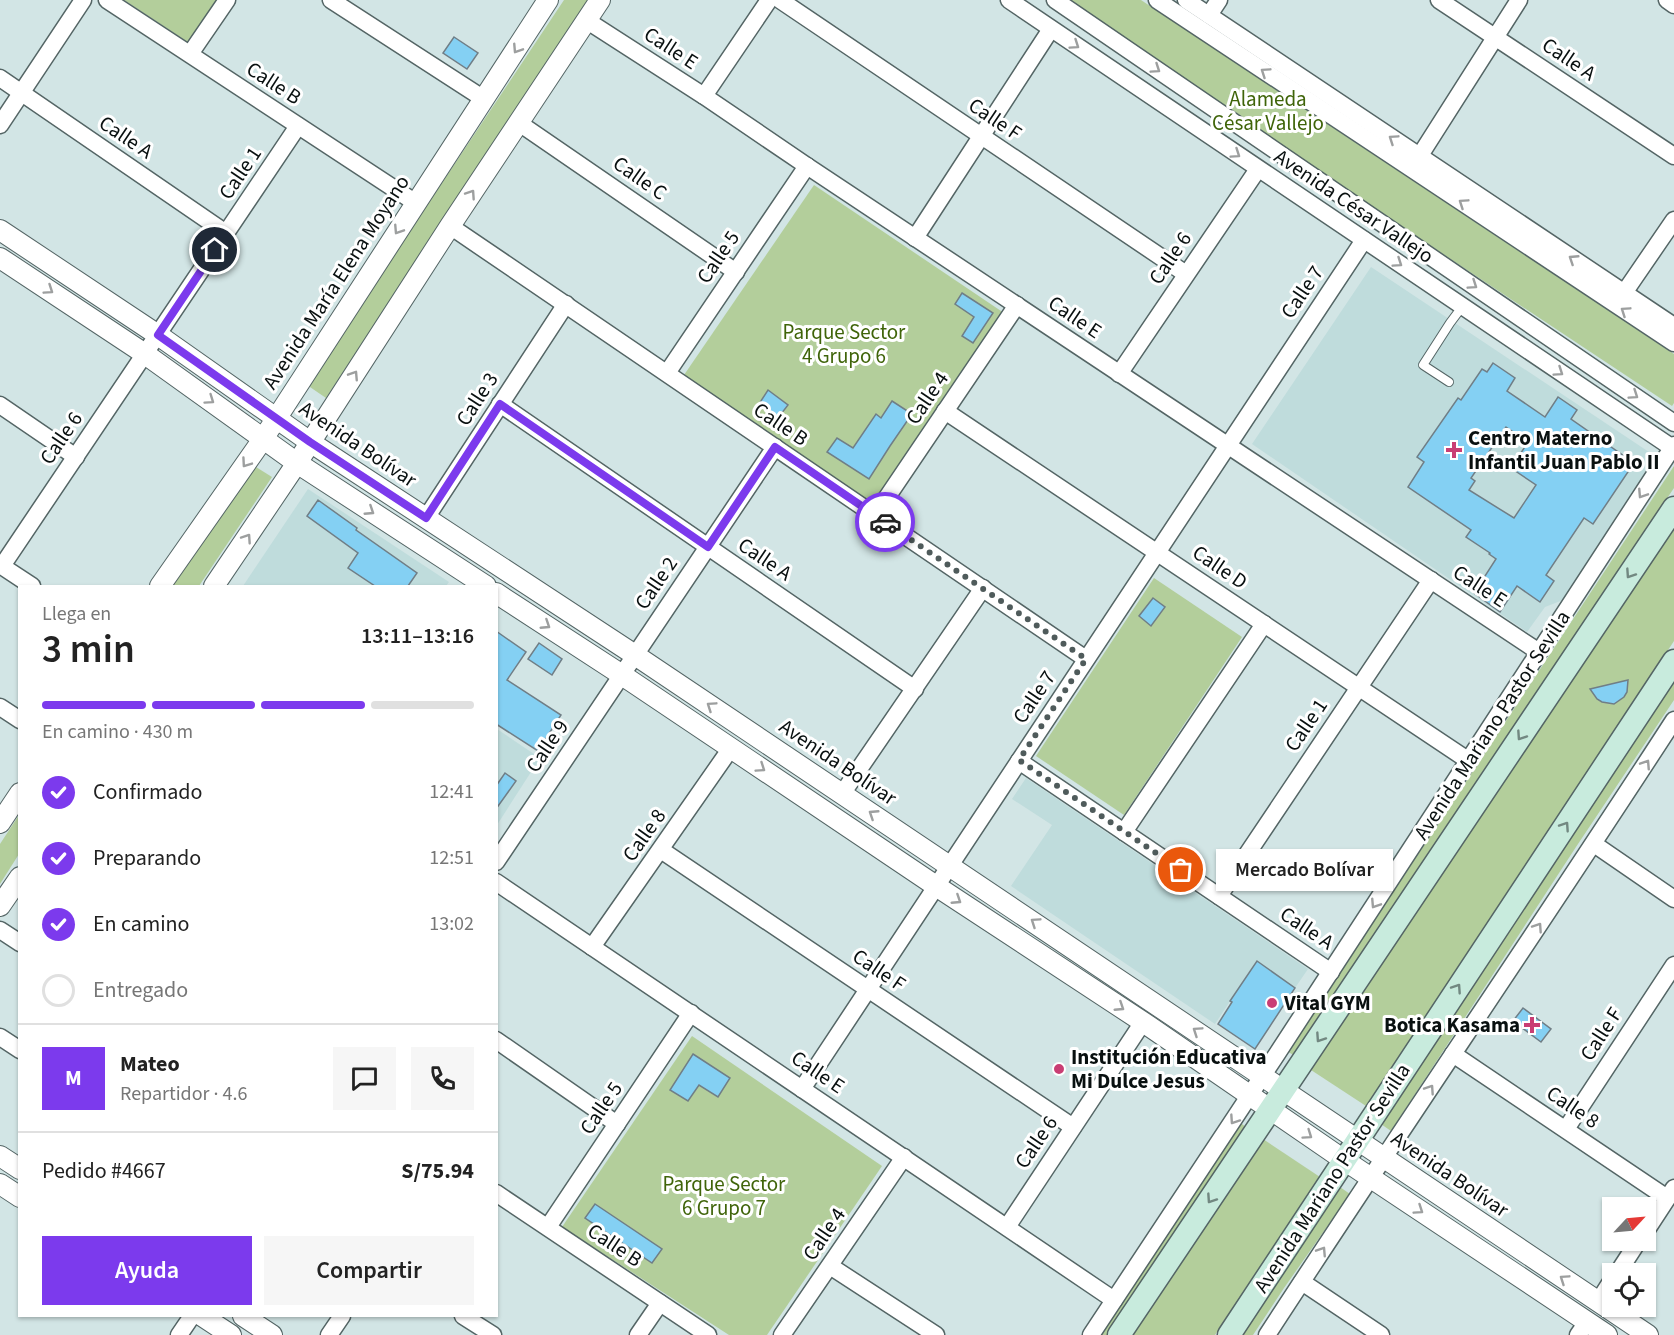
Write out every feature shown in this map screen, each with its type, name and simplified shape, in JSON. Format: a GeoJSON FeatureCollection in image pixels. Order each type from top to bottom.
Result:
{"type":"FeatureCollection","features":[{"type":"Feature","properties":{"kind":"main road","name":"Avenida Mariano Pastor Sevilla"},"geometry":{"type":"LineString","coordinates":[[1119,1335],[1674,508]]}},
{"type":"Feature","properties":{"kind":"main road","name":"Avenida Mariano Pastor Sevilla"},"geometry":{"type":"LineString","coordinates":[[1229,1335],[1674,661]]}},
{"type":"Feature","properties":{"kind":"street"},"geometry":{"type":"LineString","coordinates":[[0,125],[83,0]]}},
{"type":"Feature","properties":{"kind":"street","name":"Calle B"},"geometry":{"type":"LineString","coordinates":[[107,0],[416,203]]}},
{"type":"Feature","properties":{"kind":"street"},"geometry":{"type":"LineString","coordinates":[[190,54],[226,0]]}},
{"type":"Feature","properties":{"kind":"street"},"geometry":{"type":"LineString","coordinates":[[331,0],[484,99]]}},
{"type":"Feature","properties":{"kind":"street","name":"Avenida María Elena Moyano"},"geometry":{"type":"LineString","coordinates":[[161,585],[263,439],[548,0]]}},
{"type":"Feature","properties":{"kind":"street"},"geometry":{"type":"LineString","coordinates":[[215,585],[600,0]]}},
{"type":"Feature","properties":{"kind":"street"},"geometry":{"type":"LineString","coordinates":[[704,96],[770,0]]}},
{"type":"Feature","properties":{"kind":"street","name":"Calle F"},"geometry":{"type":"LineString","coordinates":[[780,0],[1186,274]]}},
{"type":"Feature","properties":{"kind":"street","name":"Avenida César Vallejo"},"geometry":{"type":"LineString","coordinates":[[1009,0],[1673,447]]}},
{"type":"Feature","properties":{"kind":"street","name":"Avenida César Vallejo"},"geometry":{"type":"LineString","coordinates":[[1056,0],[1674,423]]}},
{"type":"Feature","properties":{"kind":"street"},"geometry":{"type":"LineString","coordinates":[[1157,0],[1674,343]]}},
{"type":"Feature","properties":{"kind":"street"},"geometry":{"type":"LineString","coordinates":[[1186,0],[1674,326]]}},
{"type":"Feature","properties":{"kind":"street"},"geometry":{"type":"LineString","coordinates":[[1209,15],[1220,0]]}},
{"type":"Feature","properties":{"kind":"street","name":"Calle A"},"geometry":{"type":"LineString","coordinates":[[1439,0],[1674,156]]}},
{"type":"Feature","properties":{"kind":"street"},"geometry":{"type":"LineString","coordinates":[[1419,157],[1519,0]]}},
{"type":"Feature","properties":{"kind":"street"},"geometry":{"type":"LineString","coordinates":[[1667,0],[1674,5]]}},
{"type":"Feature","properties":{"kind":"street","name":"Calle E"},"geometry":{"type":"LineString","coordinates":[[586,20],[704,96],[1539,652]]}},
{"type":"Feature","properties":{"kind":"street"},"geometry":{"type":"LineString","coordinates":[[915,238],[1051,28]]}},
{"type":"Feature","properties":{"kind":"street","name":"Calle A"},"geometry":{"type":"LineString","coordinates":[[0,78],[226,233]]}},
{"type":"Feature","properties":{"kind":"street","name":"Calle C"},"geometry":{"type":"LineString","coordinates":[[519,123],[736,272]]}},
{"type":"Feature","properties":{"kind":"street","name":"Calle 1"},"geometry":{"type":"LineString","coordinates":[[158,335],[298,126]]}},
{"type":"Feature","properties":{"kind":"street","name":"Calle 5"},"geometry":{"type":"LineString","coordinates":[[667,373],[807,166]]}},
{"type":"Feature","properties":{"kind":"street","name":"Calle 6"},"geometry":{"type":"LineString","coordinates":[[1119,374],[1258,169]]}},
{"type":"Feature","properties":{"kind":"street"},"geometry":{"type":"LineString","coordinates":[[1624,293],[1674,220]]}},
{"type":"Feature","properties":{"kind":"street","name":"Calle B"},"geometry":{"type":"LineString","coordinates":[[450,226],[1086,659]]}},
{"type":"Feature","properties":{"kind":"street","name":"Avenida Bolívar"},"geometry":{"type":"LineString","coordinates":[[0,231],[158,335],[310,442],[950,865],[1648,1335]]}},
{"type":"Feature","properties":{"kind":"street","name":"Calle 7"},"geometry":{"type":"LineString","coordinates":[[802,1089],[1364,240]]}},
{"type":"Feature","properties":{"kind":"street"},"geometry":{"type":"LineString","coordinates":[[0,258],[145,354],[297,463],[484,585]]}},
{"type":"Feature","properties":{"kind":"street","name":"Calle 3"},"geometry":{"type":"LineString","coordinates":[[426,518],[566,304]]}},
{"type":"Feature","properties":{"kind":"street","name":"Calle 4"},"geometry":{"type":"LineString","coordinates":[[875,515],[1017,306]]}},
{"type":"Feature","properties":{"kind":"street","name":"Calle 6"},"geometry":{"type":"LineString","coordinates":[[1,565],[158,335]]}},
{"type":"Feature","properties":{"kind":"street","name":"Calle A"},"geometry":{"type":"LineString","coordinates":[[500,404],[915,689]]}},
{"type":"Feature","properties":{"kind":"street"},"geometry":{"type":"LineString","coordinates":[[0,405],[76,457]]}},
{"type":"Feature","properties":{"kind":"street","name":"Calle D"},"geometry":{"type":"LineString","coordinates":[[945,411],[1469,761]]}},
{"type":"Feature","properties":{"kind":"street","name":"Calle 2"},"geometry":{"type":"LineString","coordinates":[[635,655],[775,447]]}},
{"type":"Feature","properties":{"kind":"street","name":"Avenida Mariano Pastor Sevilla"},"geometry":{"type":"LineString","coordinates":[[1091,1335],[1263,1076],[1673,447]]}},
{"type":"Feature","properties":{"kind":"street"},"geometry":{"type":"LineString","coordinates":[[1,565],[31,585]]}},
{"type":"Feature","properties":{"kind":"street","name":"Calle 1"},"geometry":{"type":"LineString","coordinates":[[1218,896],[1431,580]]}},
{"type":"Feature","properties":{"kind":"street"},"geometry":{"type":"LineString","coordinates":[[842,794],[983,588]]}},
{"type":"Feature","properties":{"kind":"street"},"geometry":{"type":"LineString","coordinates":[[498,594],[1143,1022],[1370,1177],[1582,1328],[1606,1335]]}},
{"type":"Feature","properties":{"kind":"street"},"geometry":{"type":"LineString","coordinates":[[1124,832],[1264,624]]}},
{"type":"Feature","properties":{"kind":"street","name":"Calle 9"},"geometry":{"type":"LineString","coordinates":[[498,859],[635,655]]}},
{"type":"Feature","properties":{"kind":"street"},"geometry":{"type":"LineString","coordinates":[[0,706],[18,719]]}},
{"type":"Feature","properties":{"kind":"street","name":"Avenida Mariano Pastor Sevilla"},"geometry":{"type":"LineString","coordinates":[[1267,1335],[1674,720]]}},
{"type":"Feature","properties":{"kind":"street","name":"Calle 8"},"geometry":{"type":"LineString","coordinates":[[592,947],[731,748]]}},
{"type":"Feature","properties":{"kind":"street","name":"Calle A"},"geometry":{"type":"LineString","coordinates":[[1019,760],[1331,972]]}},
{"type":"Feature","properties":{"kind":"street"},"geometry":{"type":"LineString","coordinates":[[0,823],[18,796]]}},
{"type":"Feature","properties":{"kind":"street"},"geometry":{"type":"LineString","coordinates":[[1594,844],[1674,898]]}},
{"type":"Feature","properties":{"kind":"street","name":"Calle F"},"geometry":{"type":"LineString","coordinates":[[661,850],[1073,1127]]}},
{"type":"Feature","properties":{"kind":"street"},"geometry":{"type":"LineString","coordinates":[[0,906],[18,880]]}},
{"type":"Feature","properties":{"kind":"street","name":"Calle E"},"geometry":{"type":"LineString","coordinates":[[498,883],[1114,1300]]}},
{"type":"Feature","properties":{"kind":"street"},"geometry":{"type":"LineString","coordinates":[[0,930],[18,942]]}},
{"type":"Feature","properties":{"kind":"street","name":"Calle F"},"geometry":{"type":"LineString","coordinates":[[1566,1129],[1674,965]]}},
{"type":"Feature","properties":{"kind":"street","name":"Calle 5"},"geometry":{"type":"LineString","coordinates":[[548,1227],[691,1013]]}},
{"type":"Feature","properties":{"kind":"street","name":"Calle 6"},"geometry":{"type":"LineString","coordinates":[[1007,1227],[1143,1022]]}},
{"type":"Feature","properties":{"kind":"street"},"geometry":{"type":"LineString","coordinates":[[0,1037],[18,1049]]}},
{"type":"Feature","properties":{"kind":"street"},"geometry":{"type":"LineString","coordinates":[[498,1041],[617,1124]]}},
{"type":"Feature","properties":{"kind":"street","name":"Calle 8"},"geometry":{"type":"LineString","coordinates":[[1453,1054],[1566,1129],[1671,1193]]}},
{"type":"Feature","properties":{"kind":"street"},"geometry":{"type":"LineString","coordinates":[[0,1156],[18,1168]]}},
{"type":"Feature","properties":{"kind":"street","name":"Calle 4"},"geometry":{"type":"LineString","coordinates":[[782,1335],[904,1157]]}},
{"type":"Feature","properties":{"kind":"street"},"geometry":{"type":"LineString","coordinates":[[0,1184],[18,1196]]}},
{"type":"Feature","properties":{"kind":"street"},"geometry":{"type":"LineString","coordinates":[[1656,1215],[1671,1193]]}},
{"type":"Feature","properties":{"kind":"street","name":"Calle B"},"geometry":{"type":"LineString","coordinates":[[498,1194],[708,1335]]}},
{"type":"Feature","properties":{"kind":"street"},"geometry":{"type":"LineString","coordinates":[[830,1266],[936,1335]]}},
{"type":"Feature","properties":{"kind":"street"},"geometry":{"type":"LineString","coordinates":[[1302,1282],[1381,1335]]}},
{"type":"Feature","properties":{"kind":"street"},"geometry":{"type":"LineString","coordinates":[[1598,1302],[1602,1296]]}},
{"type":"Feature","properties":{"kind":"street"},"geometry":{"type":"LineString","coordinates":[[638,1335],[660,1303]]}},
{"type":"Feature","properties":{"kind":"street"},"geometry":{"type":"LineString","coordinates":[[179,1335],[191,1317]]}},
{"type":"Feature","properties":{"kind":"street"},"geometry":{"type":"LineString","coordinates":[[204,1317],[231,1335]]}},
{"type":"Feature","properties":{"kind":"street"},"geometry":{"type":"LineString","coordinates":[[245,1317],[272,1335]]}},
{"type":"Feature","properties":{"kind":"street"},"geometry":{"type":"LineString","coordinates":[[329,1335],[341,1317]]}},
{"type":"Feature","properties":{"kind":"street"},"geometry":{"type":"LineString","coordinates":[[465,1317],[492,1335]]}},
{"type":"Feature","properties":{"kind":"lane"},"geometry":{"type":"LineString","coordinates":[[1449,382],[1423,365],[1462,307]]}},
{"type":"Feature","properties":{"kind":"shaded area","name":"Centro Materno Infantil Juan Pablo II"},"geometry":{"type":"Polygon","coordinates":[[[1371,267],[1655,456],[1563,600],[1545,607],[1527,632],[1252,444],[1371,267]]]}},
{"type":"Feature","properties":{"kind":"shaded area"},"geometry":{"type":"Polygon","coordinates":[[[308,489],[449,582],[447,585],[244,585],[308,489]]]}},
{"type":"Feature","properties":{"kind":"shaded area"},"geometry":{"type":"Polygon","coordinates":[[[498,730],[540,758],[498,823],[498,730]]]}},
{"type":"Feature","properties":{"kind":"shaded area"},"geometry":{"type":"Polygon","coordinates":[[[1026,778],[1308,969],[1295,988],[1256,962],[1215,1024],[1011,886],[1052,825],[1012,799],[1026,778]]]}},
{"type":"Feature","properties":{"kind":"green space"},"geometry":{"type":"Polygon","coordinates":[[[124,0],[218,0],[189,43],[124,0]]]}},
{"type":"Feature","properties":{"kind":"green space"},"geometry":{"type":"Polygon","coordinates":[[[564,0],[591,0],[326,398],[307,385],[564,0]]]}},
{"type":"Feature","properties":{"kind":"green space","name":"Alameda César Vallejo"},"geometry":{"type":"Polygon","coordinates":[[[1060,0],[1141,0],[1674,354],[1674,403],[1672,406],[1060,0]]]}},
{"type":"Feature","properties":{"kind":"green space","name":"Parque Sector 4 Grupo 6"},"geometry":{"type":"Polygon","coordinates":[[[814,185],[1004,313],[874,505],[684,375],[814,185]]]}},
{"type":"Feature","properties":{"kind":"green space"},"geometry":{"type":"Polygon","coordinates":[[[253,465],[272,477],[200,585],[173,585],[253,465]]]}},
{"type":"Feature","properties":{"kind":"green space"},"geometry":{"type":"Polygon","coordinates":[[[1674,466],[1674,488],[1295,1056],[1285,1050],[1403,877],[1674,466]]]}},
{"type":"Feature","properties":{"kind":"green space"},"geometry":{"type":"Polygon","coordinates":[[[1674,521],[1674,641],[1366,1106],[1311,1070],[1674,521]]]}},
{"type":"Feature","properties":{"kind":"green space"},"geometry":{"type":"Polygon","coordinates":[[[1154,578],[1242,637],[1124,815],[1036,756],[1154,578]]]}},
{"type":"Feature","properties":{"kind":"green space"},"geometry":{"type":"Polygon","coordinates":[[[1674,674],[1674,700],[1391,1131],[1378,1122],[1674,674]]]}},
{"type":"Feature","properties":{"kind":"green space"},"geometry":{"type":"Polygon","coordinates":[[[18,817],[18,856],[0,884],[0,844],[18,817]]]}},
{"type":"Feature","properties":{"kind":"green space","name":"Parque Sector 6 Grupo 7"},"geometry":{"type":"Polygon","coordinates":[[[692,1036],[882,1166],[767,1335],[729,1335],[562,1227],[692,1036]]]}},
{"type":"Feature","properties":{"kind":"green space"},"geometry":{"type":"Polygon","coordinates":[[[1237,1120],[1247,1128],[1108,1335],[1094,1335],[1237,1120]]]}},
{"type":"Feature","properties":{"kind":"green space"},"geometry":{"type":"Polygon","coordinates":[[[1260,1137],[1320,1177],[1215,1335],[1129,1335],[1260,1137]]]}},
{"type":"Feature","properties":{"kind":"green space"},"geometry":{"type":"Polygon","coordinates":[[[1337,1185],[1350,1194],[1253,1335],[1238,1335],[1337,1185]]]}},
{"type":"Feature","properties":{"kind":"building"},"geometry":{"type":"Polygon","coordinates":[[[454,37],[478,53],[467,69],[443,53],[454,37]]]}},
{"type":"Feature","properties":{"kind":"building"},"geometry":{"type":"Polygon","coordinates":[[[962,293],[993,313],[973,343],[962,336],[974,317],[955,304],[962,293]]]}},
{"type":"Feature","properties":{"kind":"building"},"geometry":{"type":"Polygon","coordinates":[[[1493,363],[1515,378],[1507,391],[1545,417],[1558,397],[1577,410],[1571,419],[1634,463],[1593,524],[1584,518],[1546,575],[1554,581],[1540,602],[1517,586],[1500,612],[1474,593],[1496,559],[1466,537],[1471,530],[1408,487],[1424,462],[1417,457],[1458,398],[1461,400],[1482,369],[1487,372],[1493,363]],[[1506,427],[1471,478],[1475,481],[1469,490],[1514,518],[1536,485],[1511,468],[1528,442],[1506,427]]]}},
{"type":"Feature","properties":{"kind":"building"},"geometry":{"type":"Polygon","coordinates":[[[768,390],[788,405],[778,418],[759,404],[768,390]]]}},
{"type":"Feature","properties":{"kind":"building"},"geometry":{"type":"Polygon","coordinates":[[[892,401],[912,414],[869,479],[827,452],[837,438],[853,448],[876,414],[881,418],[892,401]]]}},
{"type":"Feature","properties":{"kind":"building"},"geometry":{"type":"Polygon","coordinates":[[[318,500],[417,573],[409,585],[374,585],[348,568],[358,553],[307,516],[318,500]]]}},
{"type":"Feature","properties":{"kind":"building"},"geometry":{"type":"Polygon","coordinates":[[[1153,598],[1165,607],[1151,626],[1139,616],[1153,598]]]}},
{"type":"Feature","properties":{"kind":"building"},"geometry":{"type":"Polygon","coordinates":[[[498,632],[526,652],[507,680],[561,715],[538,751],[498,725],[498,632]]]}},
{"type":"Feature","properties":{"kind":"building"},"geometry":{"type":"Polygon","coordinates":[[[539,643],[562,659],[552,675],[528,659],[539,643]]]}},
{"type":"Feature","properties":{"kind":"building"},"geometry":{"type":"Polygon","coordinates":[[[1628,680],[1627,692],[1614,704],[1597,699],[1590,689],[1628,680]]]}},
{"type":"Feature","properties":{"kind":"building"},"geometry":{"type":"Polygon","coordinates":[[[505,773],[516,781],[498,806],[498,783],[505,773]]]}},
{"type":"Feature","properties":{"kind":"building"},"geometry":{"type":"Polygon","coordinates":[[[1257,961],[1295,988],[1255,1049],[1218,1024],[1232,1002],[1230,1001],[1257,961]]]}},
{"type":"Feature","properties":{"kind":"building","name":"Botica Kasama"},"geometry":{"type":"Polygon","coordinates":[[[1523,1008],[1551,1029],[1541,1042],[1513,1021],[1523,1008]]]}},
{"type":"Feature","properties":{"kind":"building"},"geometry":{"type":"Polygon","coordinates":[[[693,1054],[730,1078],[718,1097],[699,1085],[688,1101],[670,1090],[693,1054]]]}},
{"type":"Feature","properties":{"kind":"building"},"geometry":{"type":"Polygon","coordinates":[[[595,1204],[662,1249],[652,1263],[585,1218],[595,1204]]]}},
{"type":"Feature","properties":{"kind":"way so far"},"geometry":{"type":"LineString","coordinates":[[885,522],[1086,659],[1019,760],[1181,870]]}},
{"type":"Feature","properties":{"kind":"place","name":"Centro Materno Infantil Juan Pablo II"},"geometry":{"type":"Point","coordinates":[1454,450]}},
{"type":"Feature","properties":{"kind":"place","name":"Mercado Bolívar"},"geometry":{"type":"Point","coordinates":[1181,870]}},
{"type":"Feature","properties":{"kind":"place","name":"Vital GYM"},"geometry":{"type":"Point","coordinates":[1272,1003]}},
{"type":"Feature","properties":{"kind":"place","name":"Botica Kasama"},"geometry":{"type":"Point","coordinates":[1532,1025]}},
{"type":"Feature","properties":{"kind":"place","name":"Institución Educativa Mi Dulce Jesus"},"geometry":{"type":"Point","coordinates":[1059,1069]}},
{"type":"Feature","properties":{"kind":"route"},"geometry":{"type":"LineString","coordinates":[[215,250],[158,335],[310,442],[426,518],[500,404],[708,547],[775,447],[885,522]]}}]}
